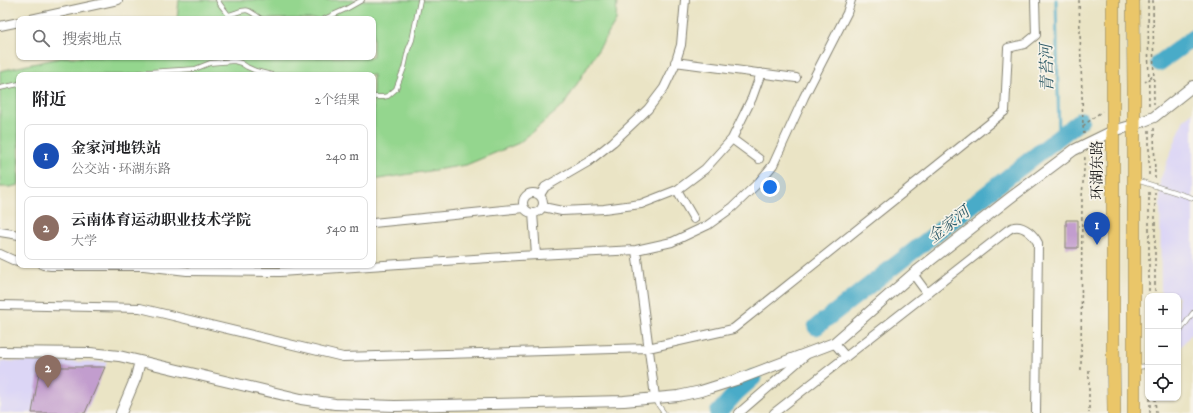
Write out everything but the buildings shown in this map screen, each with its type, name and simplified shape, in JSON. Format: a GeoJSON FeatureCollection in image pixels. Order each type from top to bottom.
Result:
{"type":"FeatureCollection","features":[{"type":"Feature","properties":{"kind":"main road","name":"环湖东路"},"geometry":{"type":"LineString","coordinates":[[1113,0],[1114,413]]}},
{"type":"Feature","properties":{"kind":"main road"},"geometry":{"type":"LineString","coordinates":[[1133,0],[1134,413]]}},
{"type":"Feature","properties":{"kind":"street"},"geometry":{"type":"LineString","coordinates":[[45,16],[118,0]]}},
{"type":"Feature","properties":{"kind":"street"},"geometry":{"type":"LineString","coordinates":[[540,195],[545,187],[588,162],[613,142],[648,109],[664,88],[681,45],[685,0]]}},
{"type":"Feature","properties":{"kind":"street"},"geometry":{"type":"LineString","coordinates":[[376,266],[636,250],[672,242],[708,225],[733,207],[759,182],[773,165],[804,97],[847,13],[851,0]]}},
{"type":"Feature","properties":{"kind":"street"},"geometry":{"type":"LineString","coordinates":[[0,305],[140,308],[343,357],[648,348],[733,329],[1005,111],[1008,48],[1025,44],[1036,34],[1035,0]]}},
{"type":"Feature","properties":{"kind":"street"},"geometry":{"type":"LineString","coordinates":[[0,26],[16,23]]}},
{"type":"Feature","properties":{"kind":"street"},"geometry":{"type":"LineString","coordinates":[[675,62],[796,78]]}},
{"type":"Feature","properties":{"kind":"street"},"geometry":{"type":"LineString","coordinates":[[543,207],[562,211],[604,209],[641,204],[677,190],[705,169],[732,140],[752,98],[761,73]]}},
{"type":"Feature","properties":{"kind":"street"},"geometry":{"type":"LineString","coordinates":[[0,352],[90,353],[118,356],[301,399],[336,404],[395,406],[624,401],[678,396],[701,391],[739,379],[834,343],[913,274],[1074,150],[1113,131],[1152,118],[1193,86]]}},
{"type":"Feature","properties":{"kind":"street"},"geometry":{"type":"LineString","coordinates":[[732,140],[759,160]]}},
{"type":"Feature","properties":{"kind":"street"},"geometry":{"type":"LineString","coordinates":[[677,190],[694,219]]}},
{"type":"Feature","properties":{"kind":"street"},"geometry":{"type":"LineString","coordinates":[[376,223],[524,208],[532,213],[538,212],[543,207],[543,200],[540,195],[533,193],[528,194],[524,199],[524,208]]}},
{"type":"Feature","properties":{"kind":"street"},"geometry":{"type":"LineString","coordinates":[[532,213],[536,255]]}},
{"type":"Feature","properties":{"kind":"street"},"geometry":{"type":"LineString","coordinates":[[774,413],[1008,230],[1014,227],[1022,228],[1034,236],[1038,243],[1036,413]]}},
{"type":"Feature","properties":{"kind":"street"},"geometry":{"type":"LineString","coordinates":[[0,232],[16,235]]}},
{"type":"Feature","properties":{"kind":"street"},"geometry":{"type":"LineString","coordinates":[[636,250],[655,397]]}},
{"type":"Feature","properties":{"kind":"street"},"geometry":{"type":"LineString","coordinates":[[0,254],[16,260]]}},
{"type":"Feature","properties":{"kind":"street"},"geometry":{"type":"LineString","coordinates":[[161,268],[187,271],[280,272],[340,268]]}},
{"type":"Feature","properties":{"kind":"street"},"geometry":{"type":"LineString","coordinates":[[913,274],[927,293]]}},
{"type":"Feature","properties":{"kind":"street"},"geometry":{"type":"LineString","coordinates":[[834,343],[846,357]]}},
{"type":"Feature","properties":{"kind":"street"},"geometry":{"type":"LineString","coordinates":[[739,413],[808,353]]}},
{"type":"Feature","properties":{"kind":"street"},"geometry":{"type":"LineString","coordinates":[[121,413],[136,377],[140,361]]}},
{"type":"Feature","properties":{"kind":"lane"},"geometry":{"type":"LineString","coordinates":[[218,0],[229,16]]}},
{"type":"Feature","properties":{"kind":"lane"},"geometry":{"type":"LineString","coordinates":[[331,16],[362,0]]}},
{"type":"Feature","properties":{"kind":"lane"},"geometry":{"type":"LineString","coordinates":[[376,97],[388,96],[396,89],[412,40],[420,0]]}},
{"type":"Feature","properties":{"kind":"lane"},"geometry":{"type":"LineString","coordinates":[[232,16],[246,10],[251,11],[257,16]]}},
{"type":"Feature","properties":{"kind":"lane"},"geometry":{"type":"LineString","coordinates":[[147,72],[195,70],[210,63],[228,60]]}},
{"type":"Feature","properties":{"kind":"lane"},"geometry":{"type":"LineString","coordinates":[[236,60],[247,67],[260,72]]}},
{"type":"Feature","properties":{"kind":"lane"},"geometry":{"type":"LineString","coordinates":[[0,88],[16,85]]}},
{"type":"Feature","properties":{"kind":"lane"},"geometry":{"type":"LineString","coordinates":[[1134,179],[1193,198]]}},
{"type":"Feature","properties":{"kind":"lane"},"geometry":{"type":"LineString","coordinates":[[1181,330],[1193,313]]}},
{"type":"Feature","properties":{"kind":"lane"},"geometry":{"type":"LineString","coordinates":[[1134,367],[1145,366]]}},
{"type":"Feature","properties":{"kind":"lane"},"geometry":{"type":"LineString","coordinates":[[655,397],[664,413]]}},
{"type":"Feature","properties":{"kind":"path"},"geometry":{"type":"LineString","coordinates":[[1079,0],[1083,126],[1086,145],[1082,197],[1081,370]]}},
{"type":"Feature","properties":{"kind":"path"},"geometry":{"type":"LineString","coordinates":[[1148,0],[1155,186],[1155,293]]}},
{"type":"Feature","properties":{"kind":"path"},"geometry":{"type":"LineString","coordinates":[[1149,293],[1149,184],[1152,118],[1154,0]]}},
{"type":"Feature","properties":{"kind":"path"},"geometry":{"type":"LineString","coordinates":[[1089,370],[1089,413]]}},
{"type":"Feature","properties":{"kind":"path"},"geometry":{"type":"LineString","coordinates":[[1150,401],[1150,413]]}},
{"type":"Feature","properties":{"kind":"path"},"geometry":{"type":"LineString","coordinates":[[1155,401],[1156,413]]}},
{"type":"Feature","properties":{"kind":"shaded area"},"geometry":{"type":"Polygon","coordinates":[[[1193,112],[1193,332],[1181,346],[1181,293],[1161,293],[1160,180],[1184,119],[1193,112]]]}},
{"type":"Feature","properties":{"kind":"shaded area"},"geometry":{"type":"Polygon","coordinates":[[[0,361],[107,362],[86,413],[0,413],[0,361]]]}},
{"type":"Feature","properties":{"kind":"green space"},"geometry":{"type":"Polygon","coordinates":[[[179,0],[617,0],[616,21],[564,105],[519,143],[466,165],[376,180],[376,72],[16,72],[16,186],[0,187],[0,71],[50,60],[376,60],[376,16],[177,16],[179,0]]]}},
{"type":"Feature","properties":{"kind":"waterway","name":"青苔河"},"geometry":{"type":"LineString","coordinates":[[1056,0],[1059,137]]}},
{"type":"Feature","properties":{"kind":"waterway","name":"金家河"},"geometry":{"type":"LineString","coordinates":[[1159,63],[1193,38]]}},
{"type":"Feature","properties":{"kind":"waterway","name":"金家河"},"geometry":{"type":"LineString","coordinates":[[816,327],[1081,120]]}},
{"type":"Feature","properties":{"kind":"waterway","name":"金家河"},"geometry":{"type":"LineString","coordinates":[[718,413],[736,393],[753,378]]}},
{"type":"Feature","properties":{"kind":"place","name":"金家河地铁站"},"geometry":{"type":"Point","coordinates":[1097,245]}},
{"type":"Feature","properties":{"kind":"place","name":"云南体育运动职业技术学院"},"geometry":{"type":"Point","coordinates":[48,388]}}]}
